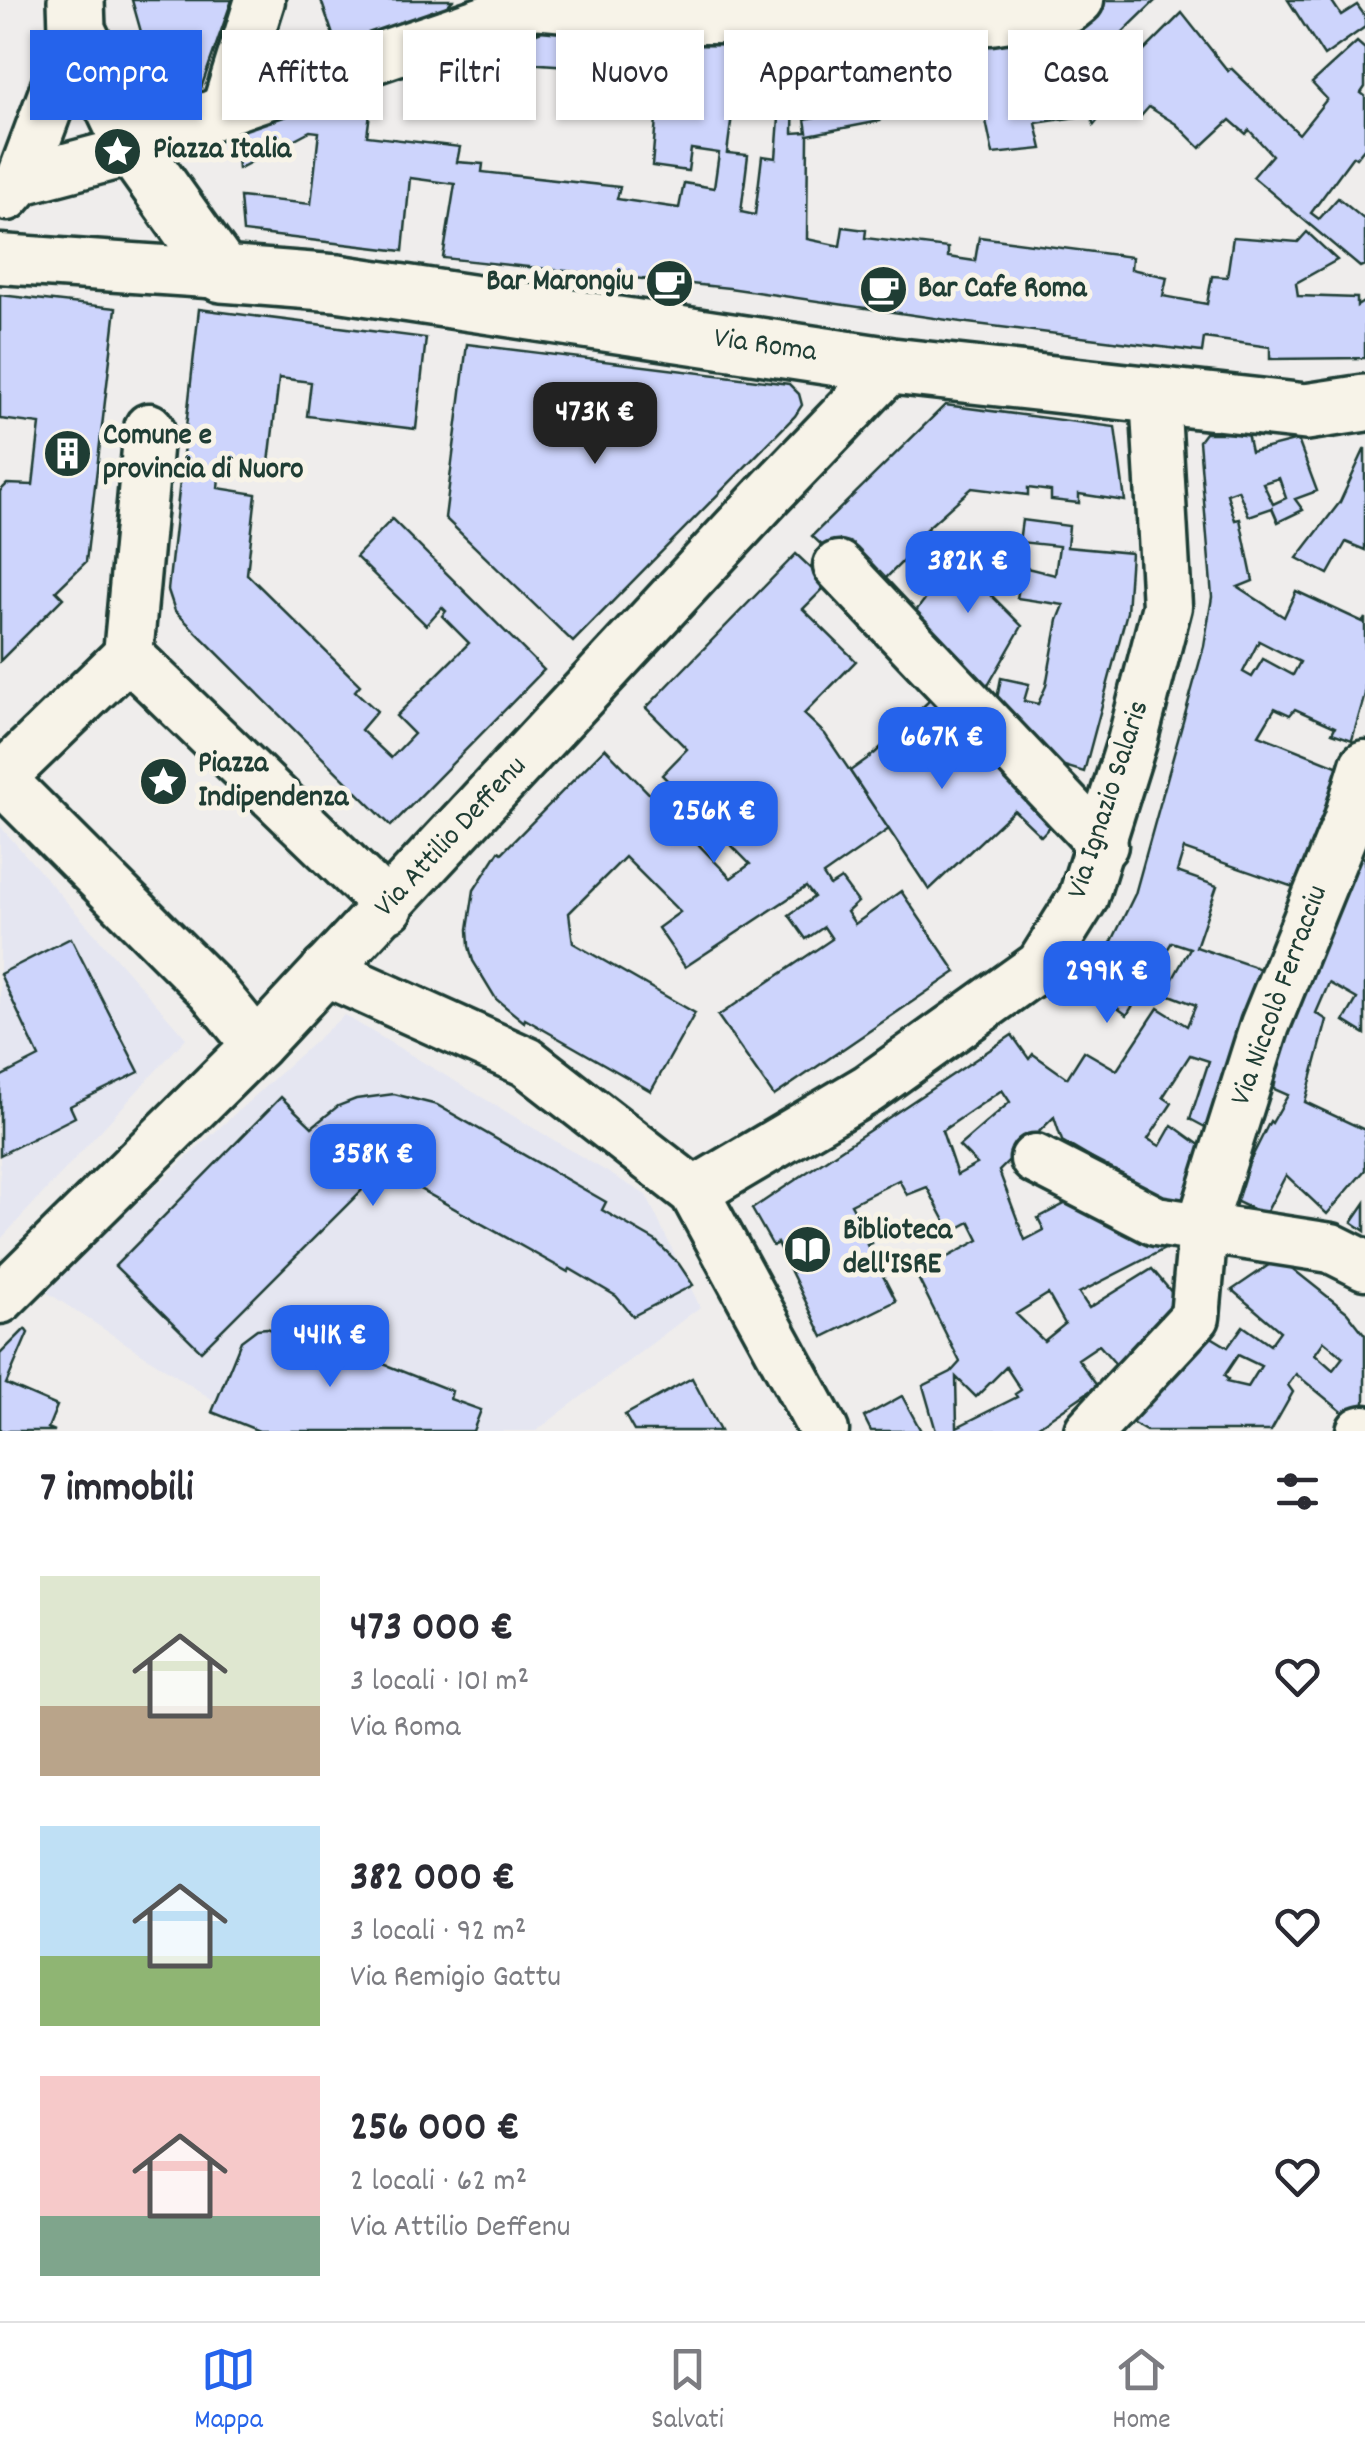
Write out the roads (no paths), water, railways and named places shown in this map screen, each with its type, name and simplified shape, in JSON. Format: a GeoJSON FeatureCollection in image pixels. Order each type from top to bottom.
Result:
{"type":"FeatureCollection","features":[{"type":"Feature","properties":{"kind":"street"},"geometry":{"type":"LineString","coordinates":[[251,30],[260,0]]}},
{"type":"Feature","properties":{"kind":"street"},"geometry":{"type":"LineString","coordinates":[[383,54],[534,2],[698,19],[990,20],[1069,8],[1080,0]]}},
{"type":"Feature","properties":{"kind":"street"},"geometry":{"type":"LineString","coordinates":[[76,15],[134,150],[222,274]]}},
{"type":"Feature","properties":{"kind":"street"},"geometry":{"type":"LineString","coordinates":[[10,192],[76,15]]}},
{"type":"Feature","properties":{"kind":"street"},"geometry":{"type":"LineString","coordinates":[[10,192],[134,150],[222,111]]}},
{"type":"Feature","properties":{"kind":"street","name":"Via Roma"},"geometry":{"type":"LineString","coordinates":[[0,259],[336,283],[892,366],[1306,412],[1365,404]]}},
{"type":"Feature","properties":{"kind":"street","name":"Via Attilio Deffenu"},"geometry":{"type":"LineString","coordinates":[[0,1299],[257,1045],[389,907],[892,366]]}},
{"type":"Feature","properties":{"kind":"street","name":"Via Ignazio Salaris"},"geometry":{"type":"LineString","coordinates":[[694,1192],[868,1089],[1041,965],[1084,898],[1103,844],[1167,606],[1155,394]]}},
{"type":"Feature","properties":{"kind":"street"},"geometry":{"type":"LineString","coordinates":[[149,428],[128,655],[0,779],[212,990],[257,1045]]}},
{"type":"Feature","properties":{"kind":"street"},"geometry":{"type":"LineString","coordinates":[[838,566],[1103,844]]}},
{"type":"Feature","properties":{"kind":"street"},"geometry":{"type":"LineString","coordinates":[[128,655],[389,907]]}},
{"type":"Feature","properties":{"kind":"street","name":"Via Niccolò Ferracciu"},"geometry":{"type":"LineString","coordinates":[[1095,1430],[1195,1317],[1204,1218],[1264,1025],[1356,827],[1365,765]]}},
{"type":"Feature","properties":{"kind":"street"},"geometry":{"type":"LineString","coordinates":[[325,971],[527,1062],[694,1192],[824,1431]]}},
{"type":"Feature","properties":{"kind":"street"},"geometry":{"type":"LineString","coordinates":[[1034,1159],[1156,1221],[1331,1248],[1365,1266]]}},
{"type":"Feature","properties":{"kind":"place","name":"Piazza Italia"},"geometry":{"type":"Point","coordinates":[118,151]}},
{"type":"Feature","properties":{"kind":"place","name":"Bar Marongiu"},"geometry":{"type":"Point","coordinates":[669,283]}},
{"type":"Feature","properties":{"kind":"place","name":"Bar Cafe Roma"},"geometry":{"type":"Point","coordinates":[883,290]}},
{"type":"Feature","properties":{"kind":"place","name":"Comune e provincia di Nuoro"},"geometry":{"type":"Point","coordinates":[68,454]}},
{"type":"Feature","properties":{"kind":"place","name":"Piazza Indipendenza"},"geometry":{"type":"Point","coordinates":[163,782]}},
{"type":"Feature","properties":{"kind":"place","name":"Biblioteca dell'ISRE"},"geometry":{"type":"Point","coordinates":[808,1249]}}]}
